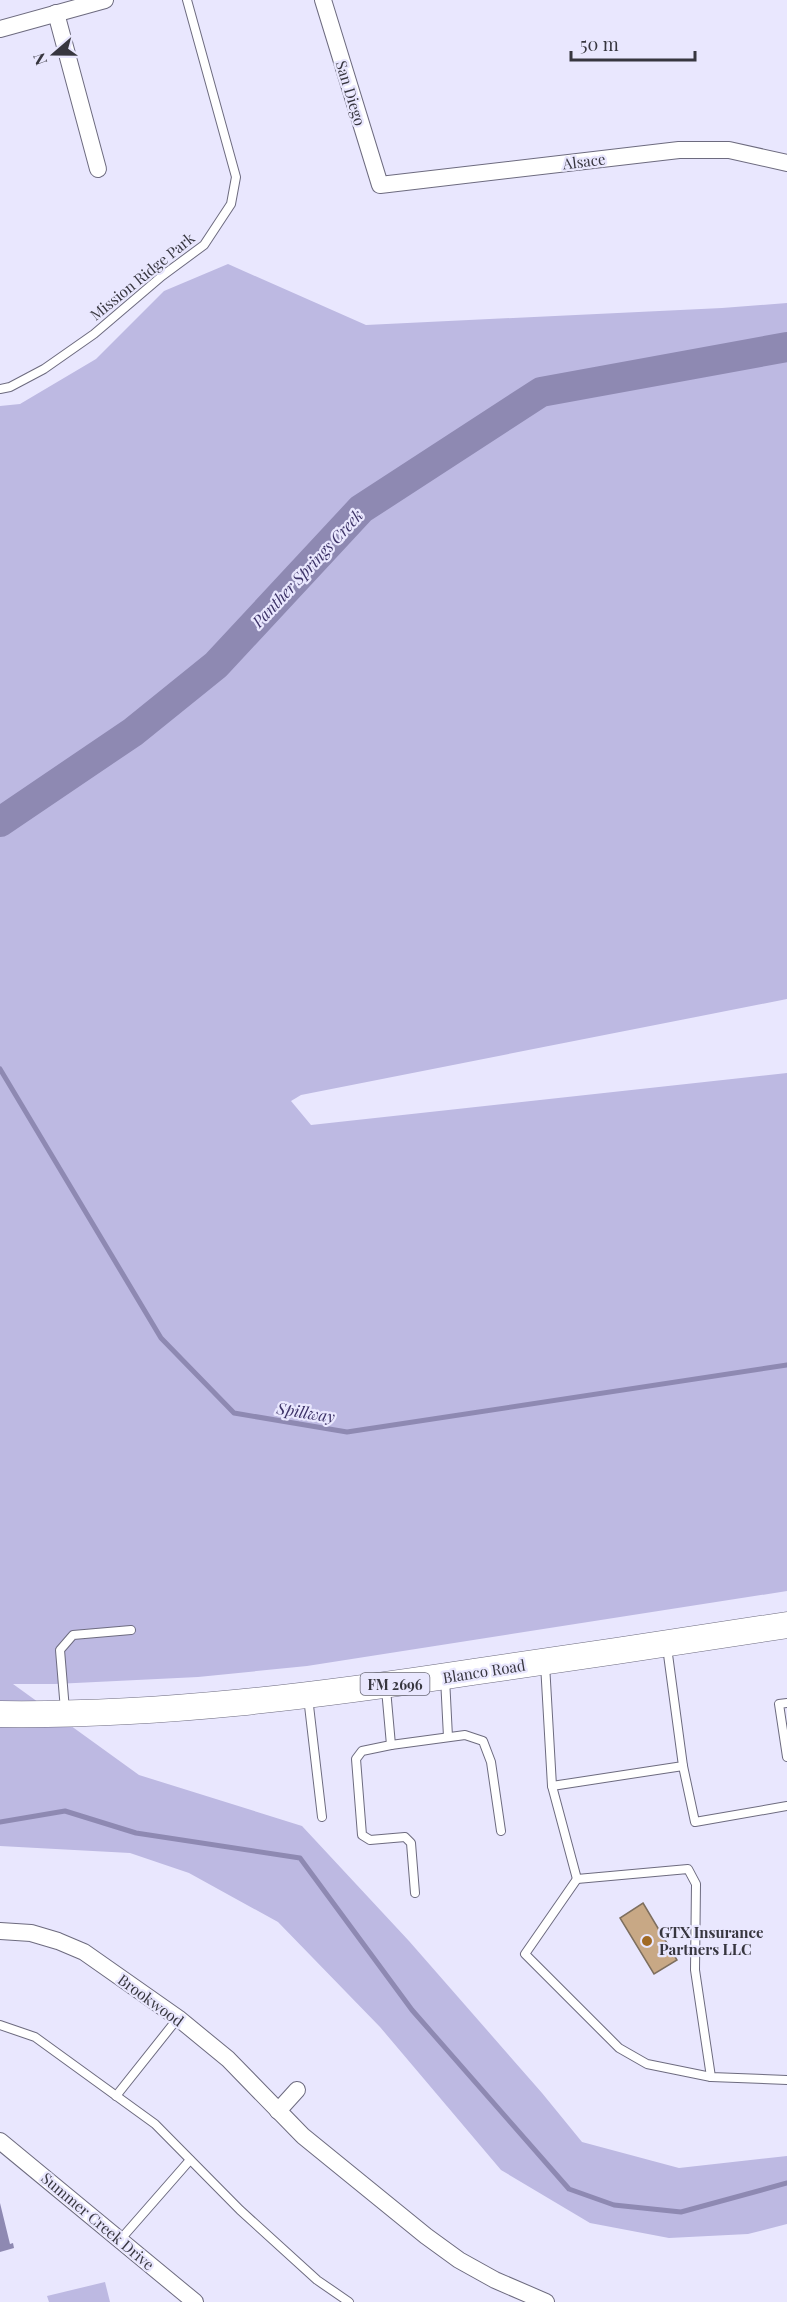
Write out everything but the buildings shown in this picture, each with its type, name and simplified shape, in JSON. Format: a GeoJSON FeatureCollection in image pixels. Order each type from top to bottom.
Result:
{"type":"FeatureCollection","features":[{"type":"Feature","properties":{"kind":"main road","name":"Blanco Road"},"geometry":{"type":"LineString","coordinates":[[0,1714],[66,1714],[237,1704],[308,1696],[787,1625]]}},
{"type":"Feature","properties":{"kind":"street"},"geometry":{"type":"LineString","coordinates":[[0,29],[105,0]]}},
{"type":"Feature","properties":{"kind":"street","name":"San Diego"},"geometry":{"type":"LineString","coordinates":[[323,0],[380,185]]}},
{"type":"Feature","properties":{"kind":"street"},"geometry":{"type":"LineString","coordinates":[[56,13],[98,169]]}},
{"type":"Feature","properties":{"kind":"street","name":"Alsace"},"geometry":{"type":"LineString","coordinates":[[380,185],[679,150],[729,150],[787,163]]}},
{"type":"Feature","properties":{"kind":"street","name":"Brookwood"},"geometry":{"type":"LineString","coordinates":[[0,1931],[31,1933],[84,1952],[178,2018],[228,2059],[303,2136],[426,2236],[459,2260],[495,2280],[546,2302]]}},
{"type":"Feature","properties":{"kind":"street"},"geometry":{"type":"LineString","coordinates":[[278,2111],[297,2090]]}},
{"type":"Feature","properties":{"kind":"street","name":"Summer Creek Drive"},"geometry":{"type":"LineString","coordinates":[[0,2141],[195,2302]]}},
{"type":"Feature","properties":{"kind":"lane","name":"Mission Ridge Park"},"geometry":{"type":"LineString","coordinates":[[0,389],[10,387],[44,369],[94,334],[162,276],[204,245],[231,204],[236,177],[187,0]]}},
{"type":"Feature","properties":{"kind":"lane"},"geometry":{"type":"LineString","coordinates":[[66,1714],[60,1650],[73,1635],[131,1630]]}},
{"type":"Feature","properties":{"kind":"lane"},"geometry":{"type":"LineString","coordinates":[[667,1643],[683,1766],[695,1822],[787,1806]]}},
{"type":"Feature","properties":{"kind":"lane"},"geometry":{"type":"LineString","coordinates":[[545,1662],[552,1786],[577,1879],[525,1954],[618,2048],[646,2064],[711,2077],[787,2080]]}},
{"type":"Feature","properties":{"kind":"lane"},"geometry":{"type":"LineString","coordinates":[[445,1677],[448,1737]]}},
{"type":"Feature","properties":{"kind":"lane"},"geometry":{"type":"LineString","coordinates":[[385,1685],[391,1745]]}},
{"type":"Feature","properties":{"kind":"lane"},"geometry":{"type":"LineString","coordinates":[[308,1696],[322,1816]]}},
{"type":"Feature","properties":{"kind":"lane"},"geometry":{"type":"LineString","coordinates":[[787,1703],[779,1704],[787,1757]]}},
{"type":"Feature","properties":{"kind":"lane"},"geometry":{"type":"LineString","coordinates":[[415,1893],[411,1843],[405,1837],[370,1840],[362,1835],[356,1759],[362,1751],[465,1735],[483,1741],[491,1762],[501,1831]]}},
{"type":"Feature","properties":{"kind":"lane"},"geometry":{"type":"LineString","coordinates":[[552,1786],[683,1766]]}},
{"type":"Feature","properties":{"kind":"lane"},"geometry":{"type":"LineString","coordinates":[[577,1879],[688,1869],[696,1884],[695,1970],[711,2077]]}},
{"type":"Feature","properties":{"kind":"lane"},"geometry":{"type":"LineString","coordinates":[[116,2096],[178,2018]]}},
{"type":"Feature","properties":{"kind":"lane"},"geometry":{"type":"LineString","coordinates":[[0,2025],[36,2037],[155,2124],[240,2210],[317,2280],[349,2302]]}},
{"type":"Feature","properties":{"kind":"lane"},"geometry":{"type":"LineString","coordinates":[[120,2240],[190,2160]]}},
{"type":"Feature","properties":{"kind":"shaded area"},"geometry":{"type":"Polygon","coordinates":[[[228,264],[366,325],[787,303],[787,999],[301,1095],[291,1101],[311,1125],[787,1073],[787,1591],[307,1666],[198,1677],[13,1684],[139,1775],[302,1826],[409,1941],[582,2142],[679,2168],[787,2156],[787,2224],[748,2234],[669,2238],[590,2223],[501,2170],[380,2027],[278,1922],[189,1873],[130,1853],[0,1846],[0,406],[20,404],[96,359],[164,291],[228,264]]]}},
{"type":"Feature","properties":{"kind":"shaded area"},"geometry":{"type":"Polygon","coordinates":[[[0,2203],[10,2244],[13,2243],[14,2248],[0,2252],[0,2203]]]}},
{"type":"Feature","properties":{"kind":"shaded area"},"geometry":{"type":"Polygon","coordinates":[[[105,2282],[110,2302],[49,2302],[47,2296],[105,2282]]]}},
{"type":"Feature","properties":{"kind":"waterway","name":"Panther Springs Creek"},"geometry":{"type":"LineString","coordinates":[[0,822],[133,732],[216,665],[361,509],[541,392],[787,347]]}},
{"type":"Feature","properties":{"kind":"waterway","name":"Spillway"},"geometry":{"type":"LineString","coordinates":[[0,1069],[161,1338],[234,1413],[347,1432],[787,1365]]}},
{"type":"Feature","properties":{"kind":"waterway"},"geometry":{"type":"LineString","coordinates":[[0,1822],[65,1811],[136,1833],[300,1858],[412,2010],[569,2189],[614,2205],[681,2212],[787,2183]]}},
{"type":"Feature","properties":{"kind":"place","name":"GTX Insurance Partners LLC"},"geometry":{"type":"Point","coordinates":[647,1941]}}]}
